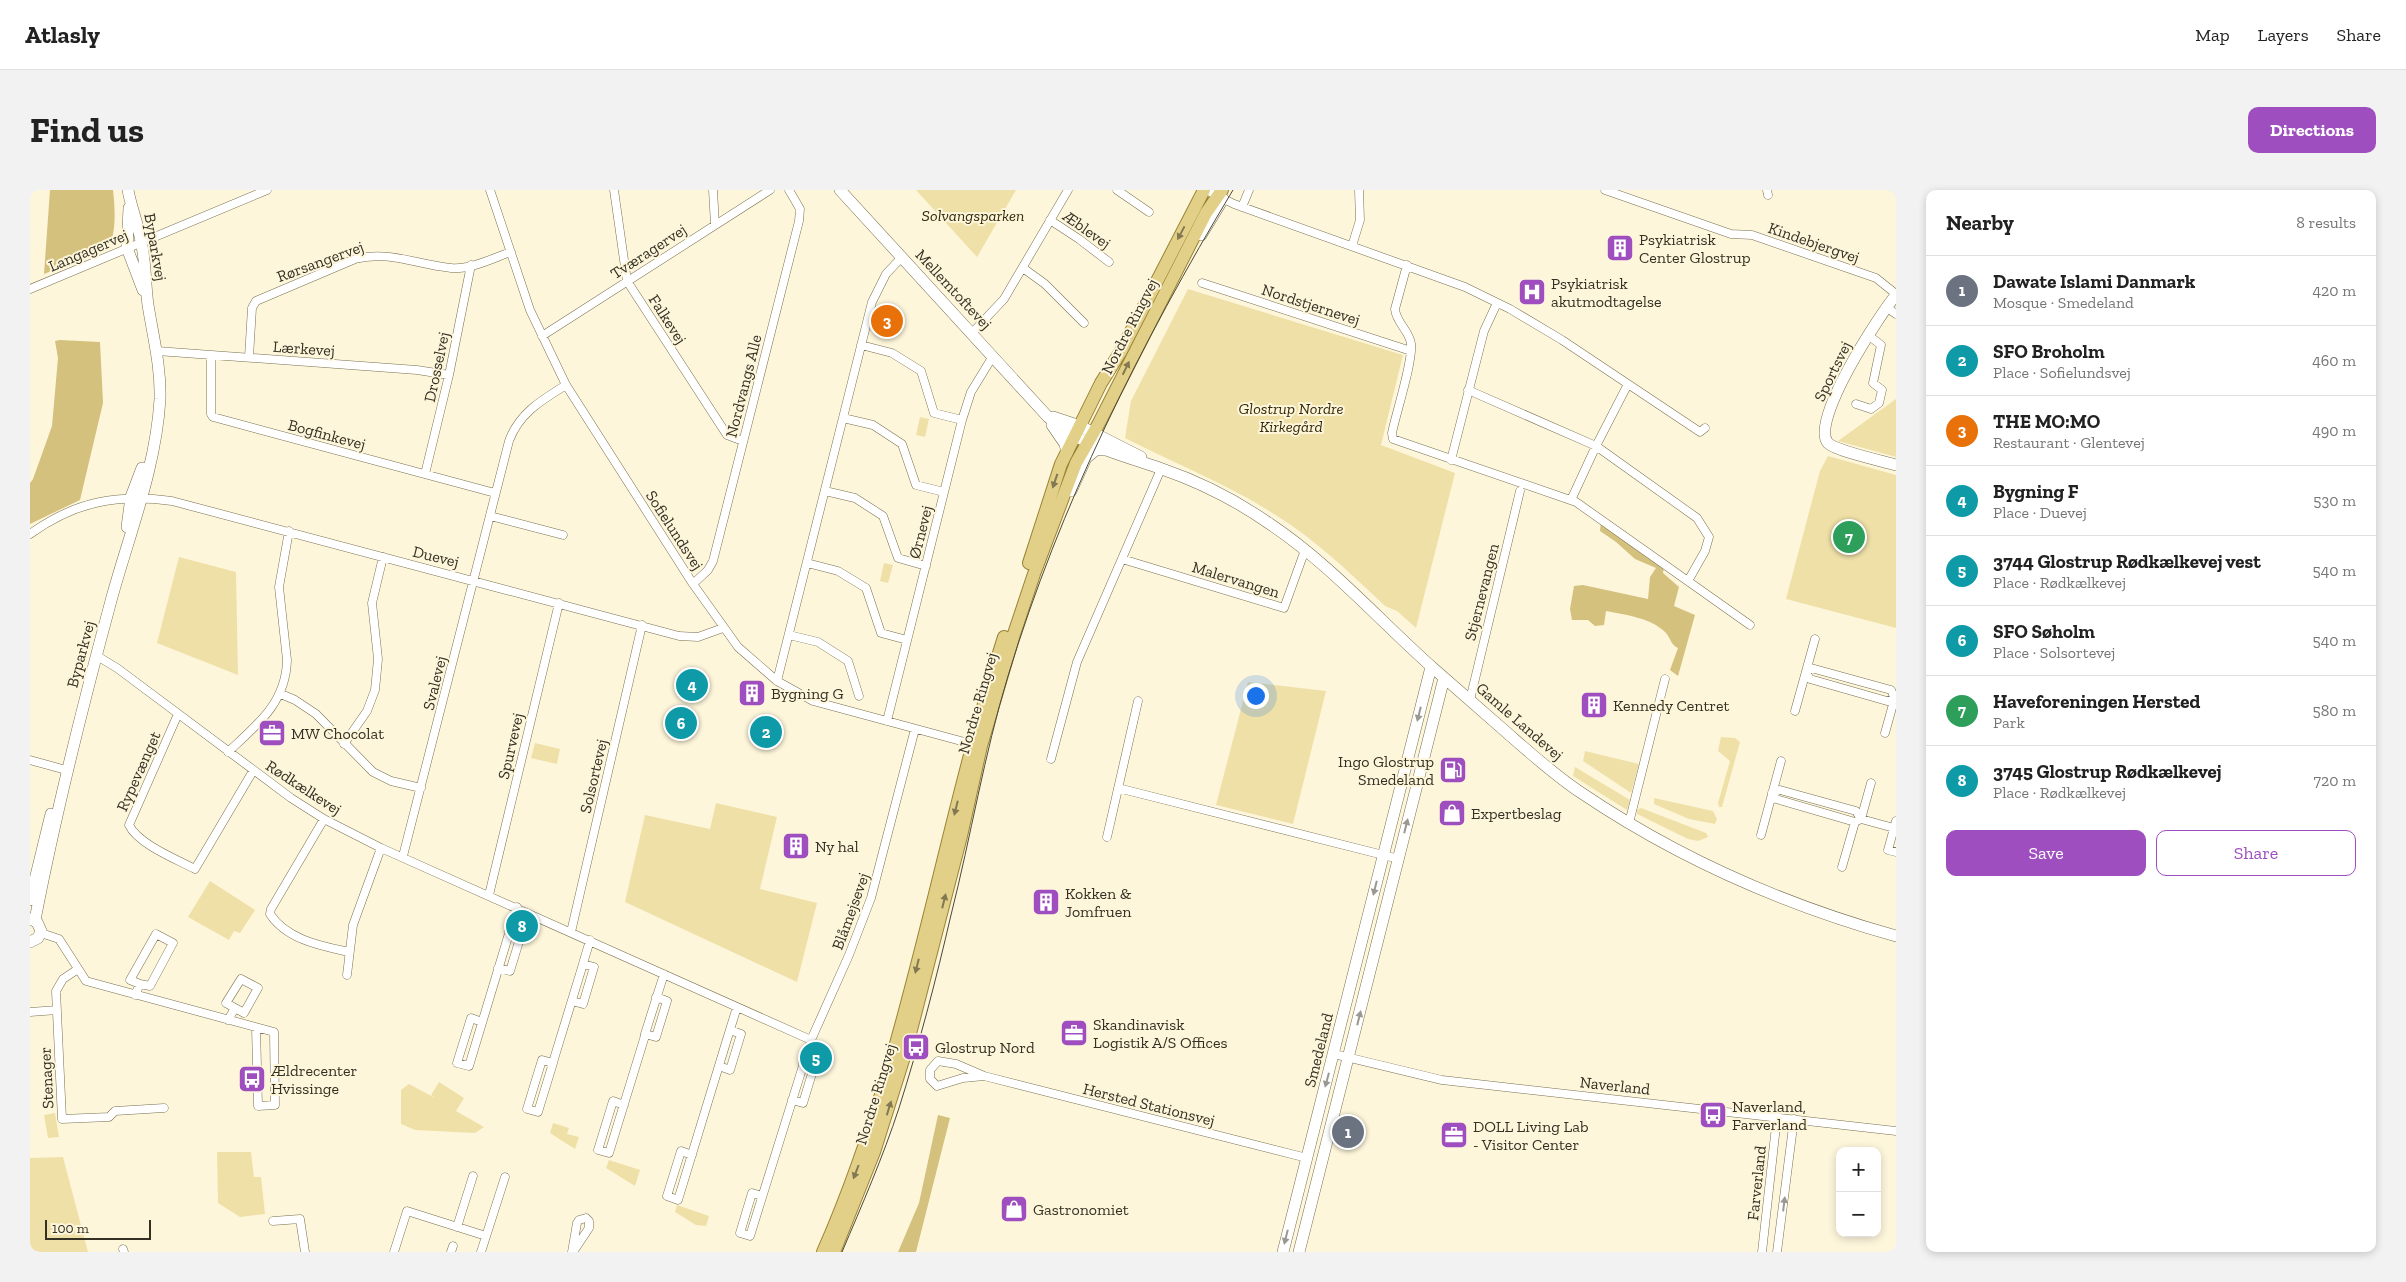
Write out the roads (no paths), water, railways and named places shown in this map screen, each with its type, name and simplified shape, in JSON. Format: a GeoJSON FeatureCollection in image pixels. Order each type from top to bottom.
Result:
{"type":"FeatureCollection","features":[{"type":"Feature","properties":{"kind":"main road","name":"Nordre Ringvej"},"geometry":{"type":"LineString","coordinates":[[834,1252],[874,1152],[904,1057],[997,689],[1053,521],[1075,465],[1101,383],[1121,351],[1205,190]]}},
{"type":"Feature","properties":{"kind":"main road","name":"Nordre Ringvej"},"geometry":{"type":"LineString","coordinates":[[823,1252],[859,1164],[896,1047],[972,744],[1010,617],[1055,480],[1067,453],[1085,434],[1206,213],[1219,194]]}},
{"type":"Feature","properties":{"kind":"street","name":"Langagervej"},"geometry":{"type":"LineString","coordinates":[[30,289],[267,190]]}},
{"type":"Feature","properties":{"kind":"street","name":"Sofielundsvej"},"geometry":{"type":"LineString","coordinates":[[490,190],[530,310],[566,385],[723,628],[751,660],[777,681],[820,703],[972,744]]}},
{"type":"Feature","properties":{"kind":"street","name":"Falkevej"},"geometry":{"type":"LineString","coordinates":[[614,190],[627,281],[727,435],[743,441]]}},
{"type":"Feature","properties":{"kind":"street"},"geometry":{"type":"LineString","coordinates":[[713,190],[714,225]]}},
{"type":"Feature","properties":{"kind":"street","name":"Tværagervej"},"geometry":{"type":"LineString","coordinates":[[542,336],[770,190]]}},
{"type":"Feature","properties":{"kind":"street","name":"Nordvangs Alle"},"geometry":{"type":"LineString","coordinates":[[694,584],[708,570],[713,561],[800,215],[798,204],[789,190]]}},
{"type":"Feature","properties":{"kind":"street","name":"Mellemtoftevej"},"geometry":{"type":"LineString","coordinates":[[840,190],[1043,411],[1065,444],[1067,453]]}},
{"type":"Feature","properties":{"kind":"street"},"geometry":{"type":"LineString","coordinates":[[972,333],[1004,299],[1068,190]]}},
{"type":"Feature","properties":{"kind":"street"},"geometry":{"type":"LineString","coordinates":[[1117,190],[1149,212]]}},
{"type":"Feature","properties":{"kind":"street"},"geometry":{"type":"LineString","coordinates":[[1205,190],[1219,194],[1242,207],[1457,284],[1497,303],[1562,340],[1700,432],[1705,428]]}},
{"type":"Feature","properties":{"kind":"street"},"geometry":{"type":"LineString","coordinates":[[1242,207],[1249,190]]}},
{"type":"Feature","properties":{"kind":"street"},"geometry":{"type":"LineString","coordinates":[[1352,246],[1360,220],[1359,190]]}},
{"type":"Feature","properties":{"kind":"street","name":"Kindebjergvej"},"geometry":{"type":"LineString","coordinates":[[1605,190],[1731,234],[1752,235],[1876,278],[1896,294]]}},
{"type":"Feature","properties":{"kind":"street","name":"Byparkvej"},"geometry":{"type":"LineString","coordinates":[[33,920],[66,770],[126,547],[136,498],[154,441],[160,398],[157,351],[148,304],[142,242],[129,193]]}},
{"type":"Feature","properties":{"kind":"street","name":"Byparkvej"},"geometry":{"type":"LineString","coordinates":[[129,193],[127,248],[148,304]]}},
{"type":"Feature","properties":{"kind":"street","name":"Æblevej"},"geometry":{"type":"LineString","coordinates":[[1050,220],[1080,239],[1109,262]]}},
{"type":"Feature","properties":{"kind":"street","name":"Rørsangervej"},"geometry":{"type":"LineString","coordinates":[[249,358],[252,308],[259,299],[366,256],[386,256],[451,268],[471,265],[510,252]]}},
{"type":"Feature","properties":{"kind":"street"},"geometry":{"type":"LineString","coordinates":[[777,681],[876,291],[889,270],[902,257]]}},
{"type":"Feature","properties":{"kind":"street","name":"Drosselvej"},"geometry":{"type":"LineString","coordinates":[[425,474],[449,375],[471,265]]}},
{"type":"Feature","properties":{"kind":"street"},"geometry":{"type":"LineString","coordinates":[[1407,265],[1395,309],[1395,315],[1409,335],[1411,351],[1392,436],[1397,442],[1571,500],[1598,516],[1750,625]]}},
{"type":"Feature","properties":{"kind":"street"},"geometry":{"type":"LineString","coordinates":[[1023,268],[1045,284],[1084,323]]}},
{"type":"Feature","properties":{"kind":"street","name":"Nordstjernevej"},"geometry":{"type":"LineString","coordinates":[[1202,283],[1411,351]]}},
{"type":"Feature","properties":{"kind":"street","name":"Sportsvej"},"geometry":{"type":"LineString","coordinates":[[1896,294],[1849,366],[1826,422],[1825,439],[1832,446],[1896,465]]}},
{"type":"Feature","properties":{"kind":"street"},"geometry":{"type":"LineString","coordinates":[[1451,460],[1484,331],[1497,303]]}},
{"type":"Feature","properties":{"kind":"street"},"geometry":{"type":"LineString","coordinates":[[1886,307],[1896,314]]}},
{"type":"Feature","properties":{"kind":"street","name":"Sportsvej"},"geometry":{"type":"LineString","coordinates":[[1856,404],[1871,408],[1879,404],[1882,390],[1873,383],[1881,345],[1868,335]]}},
{"type":"Feature","properties":{"kind":"street"},"geometry":{"type":"LineString","coordinates":[[861,345],[892,353],[920,370],[934,413],[962,420]]}},
{"type":"Feature","properties":{"kind":"street","name":"Lærkevej"},"geometry":{"type":"LineString","coordinates":[[157,351],[417,370],[449,375]]}},
{"type":"Feature","properties":{"kind":"street","name":"Bogfinkevej"},"geometry":{"type":"LineString","coordinates":[[211,355],[211,414],[213,418],[495,493]]}},
{"type":"Feature","properties":{"kind":"street","name":"Ørnevej"},"geometry":{"type":"LineString","coordinates":[[887,721],[962,420],[971,392],[993,356]]}},
{"type":"Feature","properties":{"kind":"street"},"geometry":{"type":"LineString","coordinates":[[1571,500],[1628,384]]}},
{"type":"Feature","properties":{"kind":"street","name":"Svalevej"},"geometry":{"type":"LineString","coordinates":[[403,856],[506,449],[514,428],[522,417],[538,402],[566,385]]}},
{"type":"Feature","properties":{"kind":"street"},"geometry":{"type":"LineString","coordinates":[[1468,390],[1596,446],[1697,518],[1705,528],[1708,537],[1705,551],[1688,581]]}},
{"type":"Feature","properties":{"kind":"street","name":"Mellemtoftevej"},"geometry":{"type":"LineString","coordinates":[[1043,411],[1085,434]]}},
{"type":"Feature","properties":{"kind":"street"},"geometry":{"type":"LineString","coordinates":[[843,418],[873,425],[901,443],[916,485],[944,492]]}},
{"type":"Feature","properties":{"kind":"street","name":"Gamle Landevej"},"geometry":{"type":"LineString","coordinates":[[1085,434],[1104,450],[1162,469]]}},
{"type":"Feature","properties":{"kind":"street","name":"Gamle Landevej"},"geometry":{"type":"LineString","coordinates":[[1085,434],[1241,506],[1270,523],[1305,550],[1431,667],[1577,791],[1629,823],[1762,890],[1816,911],[1896,936]]}},
{"type":"Feature","properties":{"kind":"street"},"geometry":{"type":"LineString","coordinates":[[1053,521],[1058,518],[1064,507],[1086,458],[1097,449],[1104,450]]}},
{"type":"Feature","properties":{"kind":"street"},"geometry":{"type":"LineString","coordinates":[[1052,759],[1077,662],[1162,469]]}},
{"type":"Feature","properties":{"kind":"street"},"geometry":{"type":"LineString","coordinates":[[825,491],[855,498],[883,516],[898,558],[926,566]]}},
{"type":"Feature","properties":{"kind":"street","name":"Stjernevangen"},"geometry":{"type":"LineString","coordinates":[[1470,700],[1520,491]]}},
{"type":"Feature","properties":{"kind":"street","name":"Duevej"},"geometry":{"type":"LineString","coordinates":[[30,534],[61,514],[80,506],[136,498],[183,503],[689,638],[710,634],[723,628]]}},
{"type":"Feature","properties":{"kind":"street"},"geometry":{"type":"LineString","coordinates":[[490,516],[563,535]]}},
{"type":"Feature","properties":{"kind":"street"},"geometry":{"type":"LineString","coordinates":[[228,752],[265,718],[281,694],[287,660],[279,587],[289,531]]}},
{"type":"Feature","properties":{"kind":"street","name":"Malervangen"},"geometry":{"type":"LineString","coordinates":[[1122,559],[1284,608],[1305,550]]}},
{"type":"Feature","properties":{"kind":"street"},"geometry":{"type":"LineString","coordinates":[[344,744],[364,716],[375,690],[378,666],[372,604],[383,557]]}},
{"type":"Feature","properties":{"kind":"street"},"geometry":{"type":"LineString","coordinates":[[807,563],[838,571],[866,588],[881,633],[907,640]]}},
{"type":"Feature","properties":{"kind":"street","name":"Spurvevej"},"geometry":{"type":"LineString","coordinates":[[489,895],[558,603]]}},
{"type":"Feature","properties":{"kind":"street","name":"Solsortevej"},"geometry":{"type":"LineString","coordinates":[[571,932],[642,626]]}},
{"type":"Feature","properties":{"kind":"street"},"geometry":{"type":"LineString","coordinates":[[789,635],[818,642],[846,659],[850,664],[859,696]]}},
{"type":"Feature","properties":{"kind":"street"},"geometry":{"type":"LineString","coordinates":[[1795,711],[1815,640]]}},
{"type":"Feature","properties":{"kind":"street","name":"Rødkælkevej"},"geometry":{"type":"LineString","coordinates":[[96,656],[117,668],[253,771],[324,819],[381,848],[403,856],[811,1040]]}},
{"type":"Feature","properties":{"kind":"street","name":"Smedeland"},"geometry":{"type":"LineString","coordinates":[[1283,1252],[1431,667]]}},
{"type":"Feature","properties":{"kind":"street"},"geometry":{"type":"LineString","coordinates":[[1806,673],[1811,668],[1891,690],[1896,697]]}},
{"type":"Feature","properties":{"kind":"street"},"geometry":{"type":"LineString","coordinates":[[1806,673],[1810,679],[1887,701],[1896,697]]}},
{"type":"Feature","properties":{"kind":"street","name":"Smedeland"},"geometry":{"type":"LineString","coordinates":[[1299,1252],[1444,678]]}},
{"type":"Feature","properties":{"kind":"street"},"geometry":{"type":"LineString","coordinates":[[1629,823],[1664,679]]}},
{"type":"Feature","properties":{"kind":"street"},"geometry":{"type":"LineString","coordinates":[[281,694],[296,700],[316,714],[364,766],[381,777],[421,788]]}},
{"type":"Feature","properties":{"kind":"street"},"geometry":{"type":"LineString","coordinates":[[1885,733],[1896,697]]}},
{"type":"Feature","properties":{"kind":"street"},"geometry":{"type":"LineString","coordinates":[[1107,837],[1138,701]]}},
{"type":"Feature","properties":{"kind":"street","name":"Rypevænget"},"geometry":{"type":"LineString","coordinates":[[178,714],[129,825],[132,832],[161,852],[195,868],[253,771]]}},
{"type":"Feature","properties":{"kind":"street","name":"Blåmejsevej"},"geometry":{"type":"LineString","coordinates":[[811,1040],[849,955],[871,898],[915,729]]}},
{"type":"Feature","properties":{"kind":"street"},"geometry":{"type":"LineString","coordinates":[[30,760],[66,770]]}},
{"type":"Feature","properties":{"kind":"street"},"geometry":{"type":"LineString","coordinates":[[1761,835],[1781,761]]}},
{"type":"Feature","properties":{"kind":"street","name":"Byparkvej"},"geometry":{"type":"LineString","coordinates":[[30,900],[54,803],[66,770]]}},
{"type":"Feature","properties":{"kind":"street"},"geometry":{"type":"LineString","coordinates":[[1842,867],[1871,783]]}},
{"type":"Feature","properties":{"kind":"street"},"geometry":{"type":"LineString","coordinates":[[1118,788],[1398,859]]}},
{"type":"Feature","properties":{"kind":"street"},"geometry":{"type":"LineString","coordinates":[[1772,793],[1780,790],[1856,811],[1858,821]]}},
{"type":"Feature","properties":{"kind":"street"},"geometry":{"type":"LineString","coordinates":[[1772,793],[1776,800],[1858,821],[1895,824],[1888,850],[1896,852]]}},
{"type":"Feature","properties":{"kind":"street"},"geometry":{"type":"LineString","coordinates":[[324,819],[271,909],[270,914],[298,937],[323,946],[349,952]]}},
{"type":"Feature","properties":{"kind":"street"},"geometry":{"type":"LineString","coordinates":[[347,975],[349,952],[358,906],[381,848]]}},
{"type":"Feature","properties":{"kind":"street"},"geometry":{"type":"LineString","coordinates":[[482,1022],[471,1018],[457,1063],[469,1066],[516,908]]}},
{"type":"Feature","properties":{"kind":"street"},"geometry":{"type":"LineString","coordinates":[[30,942],[36,940],[40,933],[40,926],[33,920]]}},
{"type":"Feature","properties":{"kind":"street"},"geometry":{"type":"LineString","coordinates":[[498,968],[510,971],[521,935],[509,931]]}},
{"type":"Feature","properties":{"kind":"street"},"geometry":{"type":"LineString","coordinates":[[40,933],[59,939],[86,981],[274,1032],[275,1105],[258,1106],[256,1028]]}},
{"type":"Feature","properties":{"kind":"street"},"geometry":{"type":"LineString","coordinates":[[156,934],[173,943],[150,986],[140,984],[130,980],[156,934]]}},
{"type":"Feature","properties":{"kind":"street"},"geometry":{"type":"LineString","coordinates":[[552,1063],[542,1060],[527,1109],[538,1112],[590,940]]}},
{"type":"Feature","properties":{"kind":"street"},"geometry":{"type":"LineString","coordinates":[[572,1001],[583,1004],[594,967],[583,964]]}},
{"type":"Feature","properties":{"kind":"street","name":"Stenager"},"geometry":{"type":"LineString","coordinates":[[78,969],[63,979],[56,991],[62,1119],[109,1117],[115,1111],[164,1108]]}},
{"type":"Feature","properties":{"kind":"street"},"geometry":{"type":"LineString","coordinates":[[624,1104],[613,1101],[598,1150],[608,1153],[624,1104],[656,997],[664,974]]}},
{"type":"Feature","properties":{"kind":"street"},"geometry":{"type":"LineString","coordinates":[[241,979],[258,988],[244,1013],[235,1008],[226,1003],[241,979]]}},
{"type":"Feature","properties":{"kind":"street"},"geometry":{"type":"LineString","coordinates":[[135,995],[140,984]]}},
{"type":"Feature","properties":{"kind":"street"},"geometry":{"type":"LineString","coordinates":[[692,1155],[681,1151],[667,1196],[678,1200],[692,1155],[737,1007]]}},
{"type":"Feature","properties":{"kind":"street"},"geometry":{"type":"LineString","coordinates":[[228,1020],[235,1008]]}},
{"type":"Feature","properties":{"kind":"street"},"geometry":{"type":"LineString","coordinates":[[30,1012],[57,1010]]}},
{"type":"Feature","properties":{"kind":"street"},"geometry":{"type":"LineString","coordinates":[[719,1066],[730,1070],[741,1034],[730,1030]]}},
{"type":"Feature","properties":{"kind":"street"},"geometry":{"type":"LineString","coordinates":[[762,1196],[752,1193],[740,1233],[750,1236],[811,1040]]}},
{"type":"Feature","properties":{"kind":"street","name":"Naverland"},"geometry":{"type":"LineString","coordinates":[[1334,1054],[1442,1080],[1896,1131]]}},
{"type":"Feature","properties":{"kind":"street","name":"Hersted Stationsvej"},"geometry":{"type":"LineString","coordinates":[[984,1076],[963,1078],[937,1086],[930,1079],[930,1070],[938,1061],[956,1064],[984,1076],[1307,1158]]}},
{"type":"Feature","properties":{"kind":"street","name":"Farverland"},"geometry":{"type":"LineString","coordinates":[[1762,1252],[1776,1117]]}},
{"type":"Feature","properties":{"kind":"street","name":"Farverland"},"geometry":{"type":"LineString","coordinates":[[1777,1252],[1794,1119]]}},
{"type":"Feature","properties":{"kind":"street"},"geometry":{"type":"LineString","coordinates":[[457,1227],[473,1176]]}},
{"type":"Feature","properties":{"kind":"street"},"geometry":{"type":"LineString","coordinates":[[481,1252],[505,1178]]}},
{"type":"Feature","properties":{"kind":"street"},"geometry":{"type":"LineString","coordinates":[[1300,1183],[1316,1186]]}},
{"type":"Feature","properties":{"kind":"street"},"geometry":{"type":"LineString","coordinates":[[394,1252],[407,1211],[486,1236]]}},
{"type":"Feature","properties":{"kind":"street"},"geometry":{"type":"LineString","coordinates":[[273,1221],[300,1219],[304,1252]]}},
{"type":"Feature","properties":{"kind":"tram line"},"geometry":{"type":"LineString","coordinates":[[842,1252],[872,1181],[899,1108],[927,1012],[999,706],[1029,612],[1052,549],[1105,426],[1135,366],[1166,306],[1233,190]]}},
{"type":"Feature","properties":{"kind":"place","name":"Psykiatrisk Center Glostrup"},"geometry":{"type":"Point","coordinates":[1620,248]}},
{"type":"Feature","properties":{"kind":"place","name":"Psykiatrisk akutmodtagelse"},"geometry":{"type":"Point","coordinates":[1532,292]}},
{"type":"Feature","properties":{"kind":"place","name":"THE MO:MO"},"geometry":{"type":"Point","coordinates":[887,321]}},
{"type":"Feature","properties":{"kind":"place","name":"Haveforeningen Hersted"},"geometry":{"type":"Point","coordinates":[1849,537]}},
{"type":"Feature","properties":{"kind":"place","name":"Bygning F"},"geometry":{"type":"Point","coordinates":[692,685]}},
{"type":"Feature","properties":{"kind":"place","name":"Bygning G"},"geometry":{"type":"Point","coordinates":[752,693]}},
{"type":"Feature","properties":{"kind":"place","name":"Kennedy Centret"},"geometry":{"type":"Point","coordinates":[1594,705]}},
{"type":"Feature","properties":{"kind":"place","name":"SFO Søholm"},"geometry":{"type":"Point","coordinates":[681,723]}},
{"type":"Feature","properties":{"kind":"place","name":"SFO Broholm"},"geometry":{"type":"Point","coordinates":[766,732]}},
{"type":"Feature","properties":{"kind":"place","name":"MW Chocolat"},"geometry":{"type":"Point","coordinates":[272,733]}},
{"type":"Feature","properties":{"kind":"place","name":"Ingo Glostrup Smedeland"},"geometry":{"type":"Point","coordinates":[1453,770]}},
{"type":"Feature","properties":{"kind":"place","name":"Expertbeslag"},"geometry":{"type":"Point","coordinates":[1452,813]}},
{"type":"Feature","properties":{"kind":"place","name":"Ny hal"},"geometry":{"type":"Point","coordinates":[796,846]}},
{"type":"Feature","properties":{"kind":"place","name":"Kokken & Jomfruen"},"geometry":{"type":"Point","coordinates":[1046,902]}},
{"type":"Feature","properties":{"kind":"place","name":"3745 Glostrup Rødkælkevej"},"geometry":{"type":"Point","coordinates":[522,926]}},
{"type":"Feature","properties":{"kind":"place","name":"Skandinavisk Logistik A/S Offices"},"geometry":{"type":"Point","coordinates":[1074,1033]}},
{"type":"Feature","properties":{"kind":"place","name":"Glostrup Nord"},"geometry":{"type":"Point","coordinates":[916,1047]}},
{"type":"Feature","properties":{"kind":"place","name":"3744 Glostrup Rødkælkevej vest"},"geometry":{"type":"Point","coordinates":[816,1058]}},
{"type":"Feature","properties":{"kind":"place","name":"Ældrecenter Hvissinge"},"geometry":{"type":"Point","coordinates":[252,1079]}},
{"type":"Feature","properties":{"kind":"place","name":"Naverland, Farverland"},"geometry":{"type":"Point","coordinates":[1713,1115]}},
{"type":"Feature","properties":{"kind":"place","name":"Dawate Islami Danmark"},"geometry":{"type":"Point","coordinates":[1348,1132]}},
{"type":"Feature","properties":{"kind":"place","name":"DOLL Living Lab - Visitor Center"},"geometry":{"type":"Point","coordinates":[1454,1135]}},
{"type":"Feature","properties":{"kind":"place","name":"Gastronomiet"},"geometry":{"type":"Point","coordinates":[1014,1209]}},
{"type":"Feature","properties":{"kind":"park label","name":"Solvangsparken"},"geometry":{"type":"Point","coordinates":[973,215]}},
{"type":"Feature","properties":{"kind":"park label","name":"Glostrup Nordre Kirkegård"},"geometry":{"type":"Point","coordinates":[1291,417]}}]}
